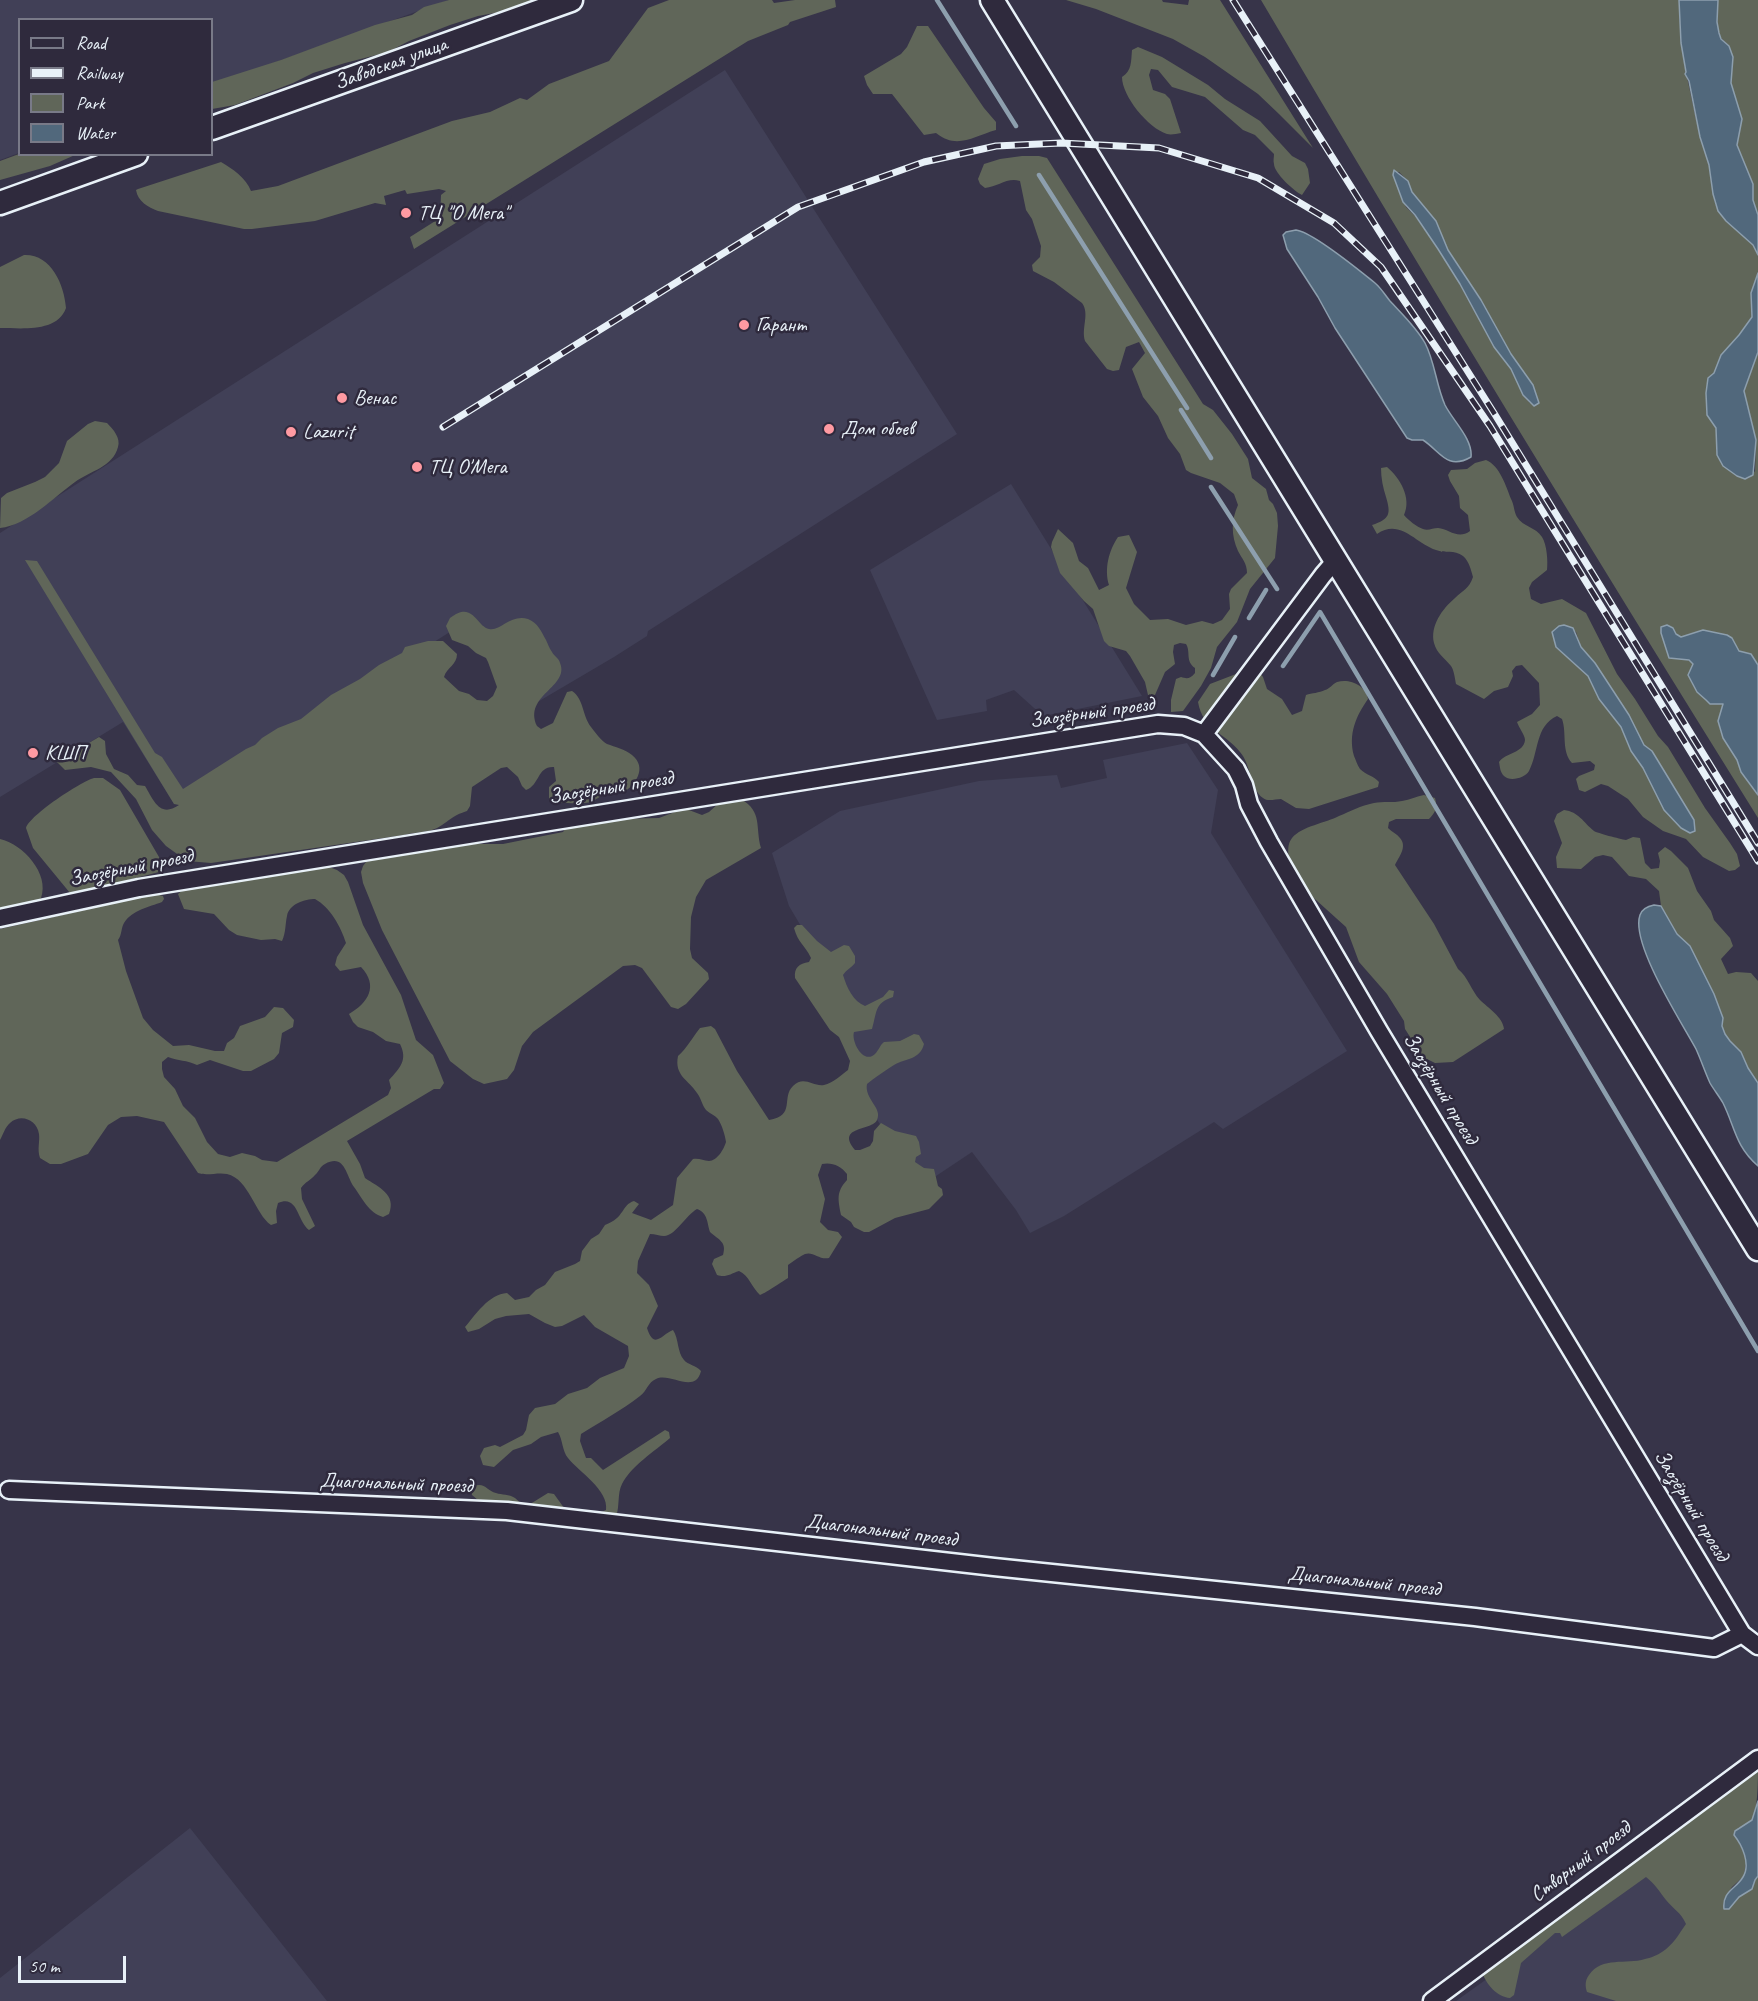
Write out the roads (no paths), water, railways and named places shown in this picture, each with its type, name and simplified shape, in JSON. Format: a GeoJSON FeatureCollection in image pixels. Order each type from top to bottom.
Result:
{"type":"FeatureCollection","features":[{"type":"Feature","properties":{"kind":"main road","name":"Заводская улица"},"geometry":{"type":"LineString","coordinates":[[213,128],[571,0]]}},
{"type":"Feature","properties":{"kind":"main road"},"geometry":{"type":"LineString","coordinates":[[992,0],[1758,1249]]}},
{"type":"Feature","properties":{"kind":"main road"},"geometry":{"type":"LineString","coordinates":[[0,203],[130,156]]}},
{"type":"Feature","properties":{"kind":"street"},"geometry":{"type":"LineString","coordinates":[[1204,734],[1323,575],[1336,561]]}},
{"type":"Feature","properties":{"kind":"street","name":"Заозёрный проезд"},"geometry":{"type":"LineString","coordinates":[[0,918],[148,886],[1147,725],[1184,726],[1204,734],[1236,769],[1244,785],[1249,804],[1269,842],[1379,1031],[1742,1634],[1758,1646]]}},
{"type":"Feature","properties":{"kind":"street","name":"Диагональный проезд"},"geometry":{"type":"LineString","coordinates":[[9,1490],[507,1510],[994,1567],[1475,1617],[1714,1648],[1742,1634]]}},
{"type":"Feature","properties":{"kind":"street","name":"Створный проезд"},"geometry":{"type":"LineString","coordinates":[[1432,2001],[1758,1759]]}},
{"type":"Feature","properties":{"kind":"water"},"geometry":{"type":"Polygon","coordinates":[[[1679,0],[1718,0],[1719,33],[1721,39],[1729,46],[1733,57],[1731,83],[1742,119],[1737,145],[1753,184],[1753,200],[1758,215],[1758,255],[1753,245],[1718,211],[1689,81],[1685,74],[1679,0]]]}},
{"type":"Feature","properties":{"kind":"water"},"geometry":{"type":"Polygon","coordinates":[[[1394,170],[1408,181],[1412,192],[1436,221],[1448,250],[1481,300],[1511,354],[1533,385],[1539,403],[1534,406],[1523,395],[1511,369],[1494,347],[1460,284],[1415,215],[1403,202],[1393,175],[1394,170]]]}},
{"type":"Feature","properties":{"kind":"water"},"geometry":{"type":"Polygon","coordinates":[[[1296,230],[1325,244],[1348,261],[1375,283],[1409,321],[1425,343],[1445,405],[1466,437],[1471,457],[1463,461],[1450,461],[1423,440],[1407,438],[1335,328],[1287,249],[1283,235],[1296,230]]]}},
{"type":"Feature","properties":{"kind":"water"},"geometry":{"type":"Polygon","coordinates":[[[1758,273],[1758,352],[1744,391],[1756,440],[1753,475],[1745,479],[1723,466],[1717,455],[1716,428],[1707,415],[1706,393],[1708,378],[1714,373],[1721,355],[1752,317],[1751,293],[1758,273]]]}},
{"type":"Feature","properties":{"kind":"water"},"geometry":{"type":"Polygon","coordinates":[[[1564,625],[1573,628],[1581,647],[1595,663],[1629,715],[1644,745],[1652,751],[1694,820],[1695,831],[1690,833],[1681,828],[1664,810],[1643,768],[1631,751],[1621,727],[1599,699],[1588,676],[1556,647],[1552,632],[1564,625]]]}},
{"type":"Feature","properties":{"kind":"water"},"geometry":{"type":"Polygon","coordinates":[[[1667,625],[1681,637],[1703,630],[1727,635],[1732,638],[1739,651],[1751,654],[1758,665],[1758,795],[1741,772],[1737,760],[1723,738],[1718,721],[1723,704],[1710,704],[1697,692],[1688,675],[1693,664],[1689,660],[1669,658],[1661,633],[1661,627],[1667,625]]]}},
{"type":"Feature","properties":{"kind":"water"},"geometry":{"type":"Polygon","coordinates":[[[1654,905],[1661,906],[1677,934],[1690,946],[1714,994],[1723,1018],[1722,1026],[1725,1034],[1741,1052],[1758,1083],[1758,1166],[1740,1144],[1723,1103],[1710,1083],[1696,1049],[1669,1003],[1650,963],[1639,928],[1641,913],[1654,905]]]}},
{"type":"Feature","properties":{"kind":"water"},"geometry":{"type":"Polygon","coordinates":[[[1758,1801],[1758,1876],[1752,1889],[1739,1897],[1729,1909],[1724,1909],[1727,1894],[1743,1877],[1746,1866],[1742,1849],[1734,1835],[1735,1831],[1752,1820],[1758,1801]]]}},
{"type":"Feature","properties":{"kind":"waterway"},"geometry":{"type":"LineString","coordinates":[[937,0],[1016,126]]}},
{"type":"Feature","properties":{"kind":"waterway"},"geometry":{"type":"LineString","coordinates":[[1039,175],[1187,408]]}},
{"type":"Feature","properties":{"kind":"waterway"},"geometry":{"type":"LineString","coordinates":[[1181,410],[1211,458]]}},
{"type":"Feature","properties":{"kind":"waterway"},"geometry":{"type":"LineString","coordinates":[[1211,487],[1277,589]]}},
{"type":"Feature","properties":{"kind":"waterway"},"geometry":{"type":"LineString","coordinates":[[1249,618],[1266,590]]}},
{"type":"Feature","properties":{"kind":"waterway"},"geometry":{"type":"LineString","coordinates":[[1283,666],[1320,612],[1758,1351]]}},
{"type":"Feature","properties":{"kind":"waterway"},"geometry":{"type":"LineString","coordinates":[[1213,675],[1235,637]]}},
{"type":"Feature","properties":{"kind":"railway"},"geometry":{"type":"LineString","coordinates":[[1233,0],[1494,413],[1758,843]]}},
{"type":"Feature","properties":{"kind":"railway"},"geometry":{"type":"LineString","coordinates":[[443,427],[798,207],[924,162],[996,146],[1061,143],[1159,148],[1258,178],[1334,223],[1381,267],[1490,426],[1758,861]]}},
{"type":"Feature","properties":{"kind":"place","name":"ТЦ \"О Мега\""},"geometry":{"type":"Point","coordinates":[406,213]}},
{"type":"Feature","properties":{"kind":"place","name":"Гарант"},"geometry":{"type":"Point","coordinates":[744,325]}},
{"type":"Feature","properties":{"kind":"place","name":"Венас"},"geometry":{"type":"Point","coordinates":[342,398]}},
{"type":"Feature","properties":{"kind":"place","name":"Дом обоев"},"geometry":{"type":"Point","coordinates":[829,429]}},
{"type":"Feature","properties":{"kind":"place","name":"Lazurit"},"geometry":{"type":"Point","coordinates":[291,432]}},
{"type":"Feature","properties":{"kind":"place","name":"ТЦ О'Мега"},"geometry":{"type":"Point","coordinates":[417,467]}},
{"type":"Feature","properties":{"kind":"place","name":"КШП"},"geometry":{"type":"Point","coordinates":[33,753]}}]}
